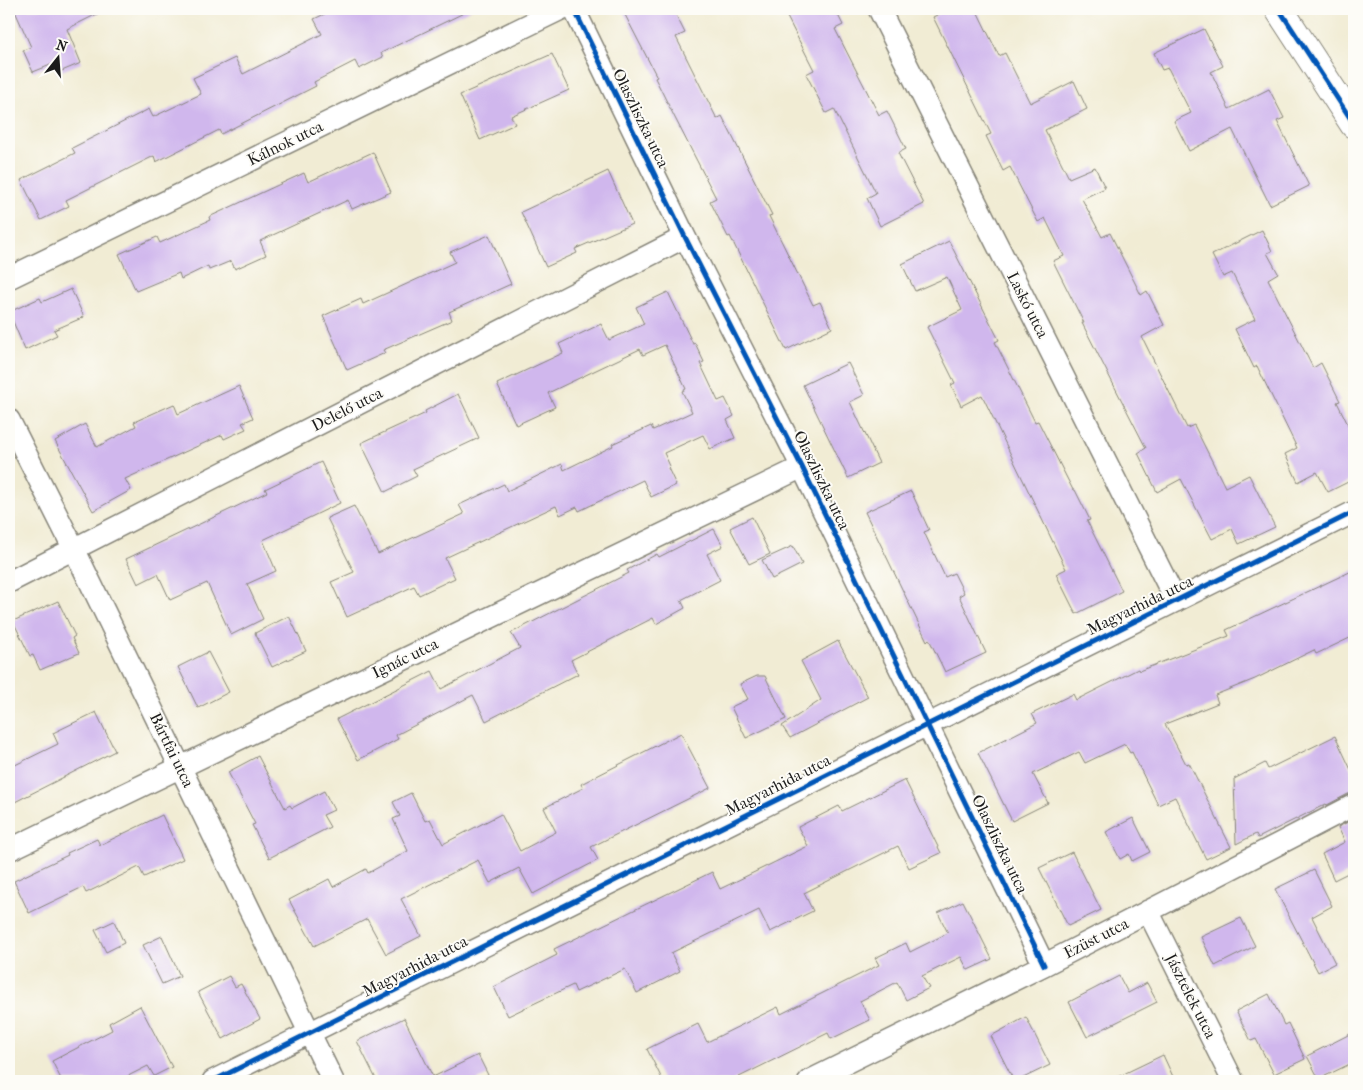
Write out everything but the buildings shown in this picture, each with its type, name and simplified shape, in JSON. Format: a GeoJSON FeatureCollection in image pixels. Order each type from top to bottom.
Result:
{"type":"FeatureCollection","features":[{"type":"Feature","properties":{"kind":"street","name":"Kálnok utca"},"geometry":{"type":"LineString","coordinates":[[9,278],[561,9]]}},
{"type":"Feature","properties":{"kind":"street","name":"Olaszliszka utca"},"geometry":{"type":"LineString","coordinates":[[574,9],[684,237],[802,467],[1044,965]]}},
{"type":"Feature","properties":{"kind":"street","name":"Laskó utca"},"geometry":{"type":"LineString","coordinates":[[879,9],[1176,601]]}},
{"type":"Feature","properties":{"kind":"street"},"geometry":{"type":"LineString","coordinates":[[1279,9],[1354,124]]}},
{"type":"Feature","properties":{"kind":"street","name":"Delelő utca"},"geometry":{"type":"LineString","coordinates":[[9,582],[684,237]]}},
{"type":"Feature","properties":{"kind":"street","name":"Bártfai utca"},"geometry":{"type":"LineString","coordinates":[[9,420],[74,549],[333,1081]]}},
{"type":"Feature","properties":{"kind":"street","name":"Ignác utca"},"geometry":{"type":"LineString","coordinates":[[9,850],[802,467]]}},
{"type":"Feature","properties":{"kind":"street","name":"Magyarhida utca"},"geometry":{"type":"LineString","coordinates":[[213,1081],[1354,512]]}},
{"type":"Feature","properties":{"kind":"street","name":"Ezüst utca"},"geometry":{"type":"LineString","coordinates":[[809,1081],[1044,965],[1354,805]]}},
{"type":"Feature","properties":{"kind":"street","name":"Jásztelek utca"},"geometry":{"type":"LineString","coordinates":[[1148,911],[1233,1081]]}},
{"type":"Feature","properties":{"kind":"cycle path"},"geometry":{"type":"LineString","coordinates":[[574,9],[685,237],[802,467],[1044,965]]}},
{"type":"Feature","properties":{"kind":"cycle path"},"geometry":{"type":"LineString","coordinates":[[1279,9],[1354,124]]}},
{"type":"Feature","properties":{"kind":"cycle path"},"geometry":{"type":"LineString","coordinates":[[213,1081],[1354,512]]}}]}
